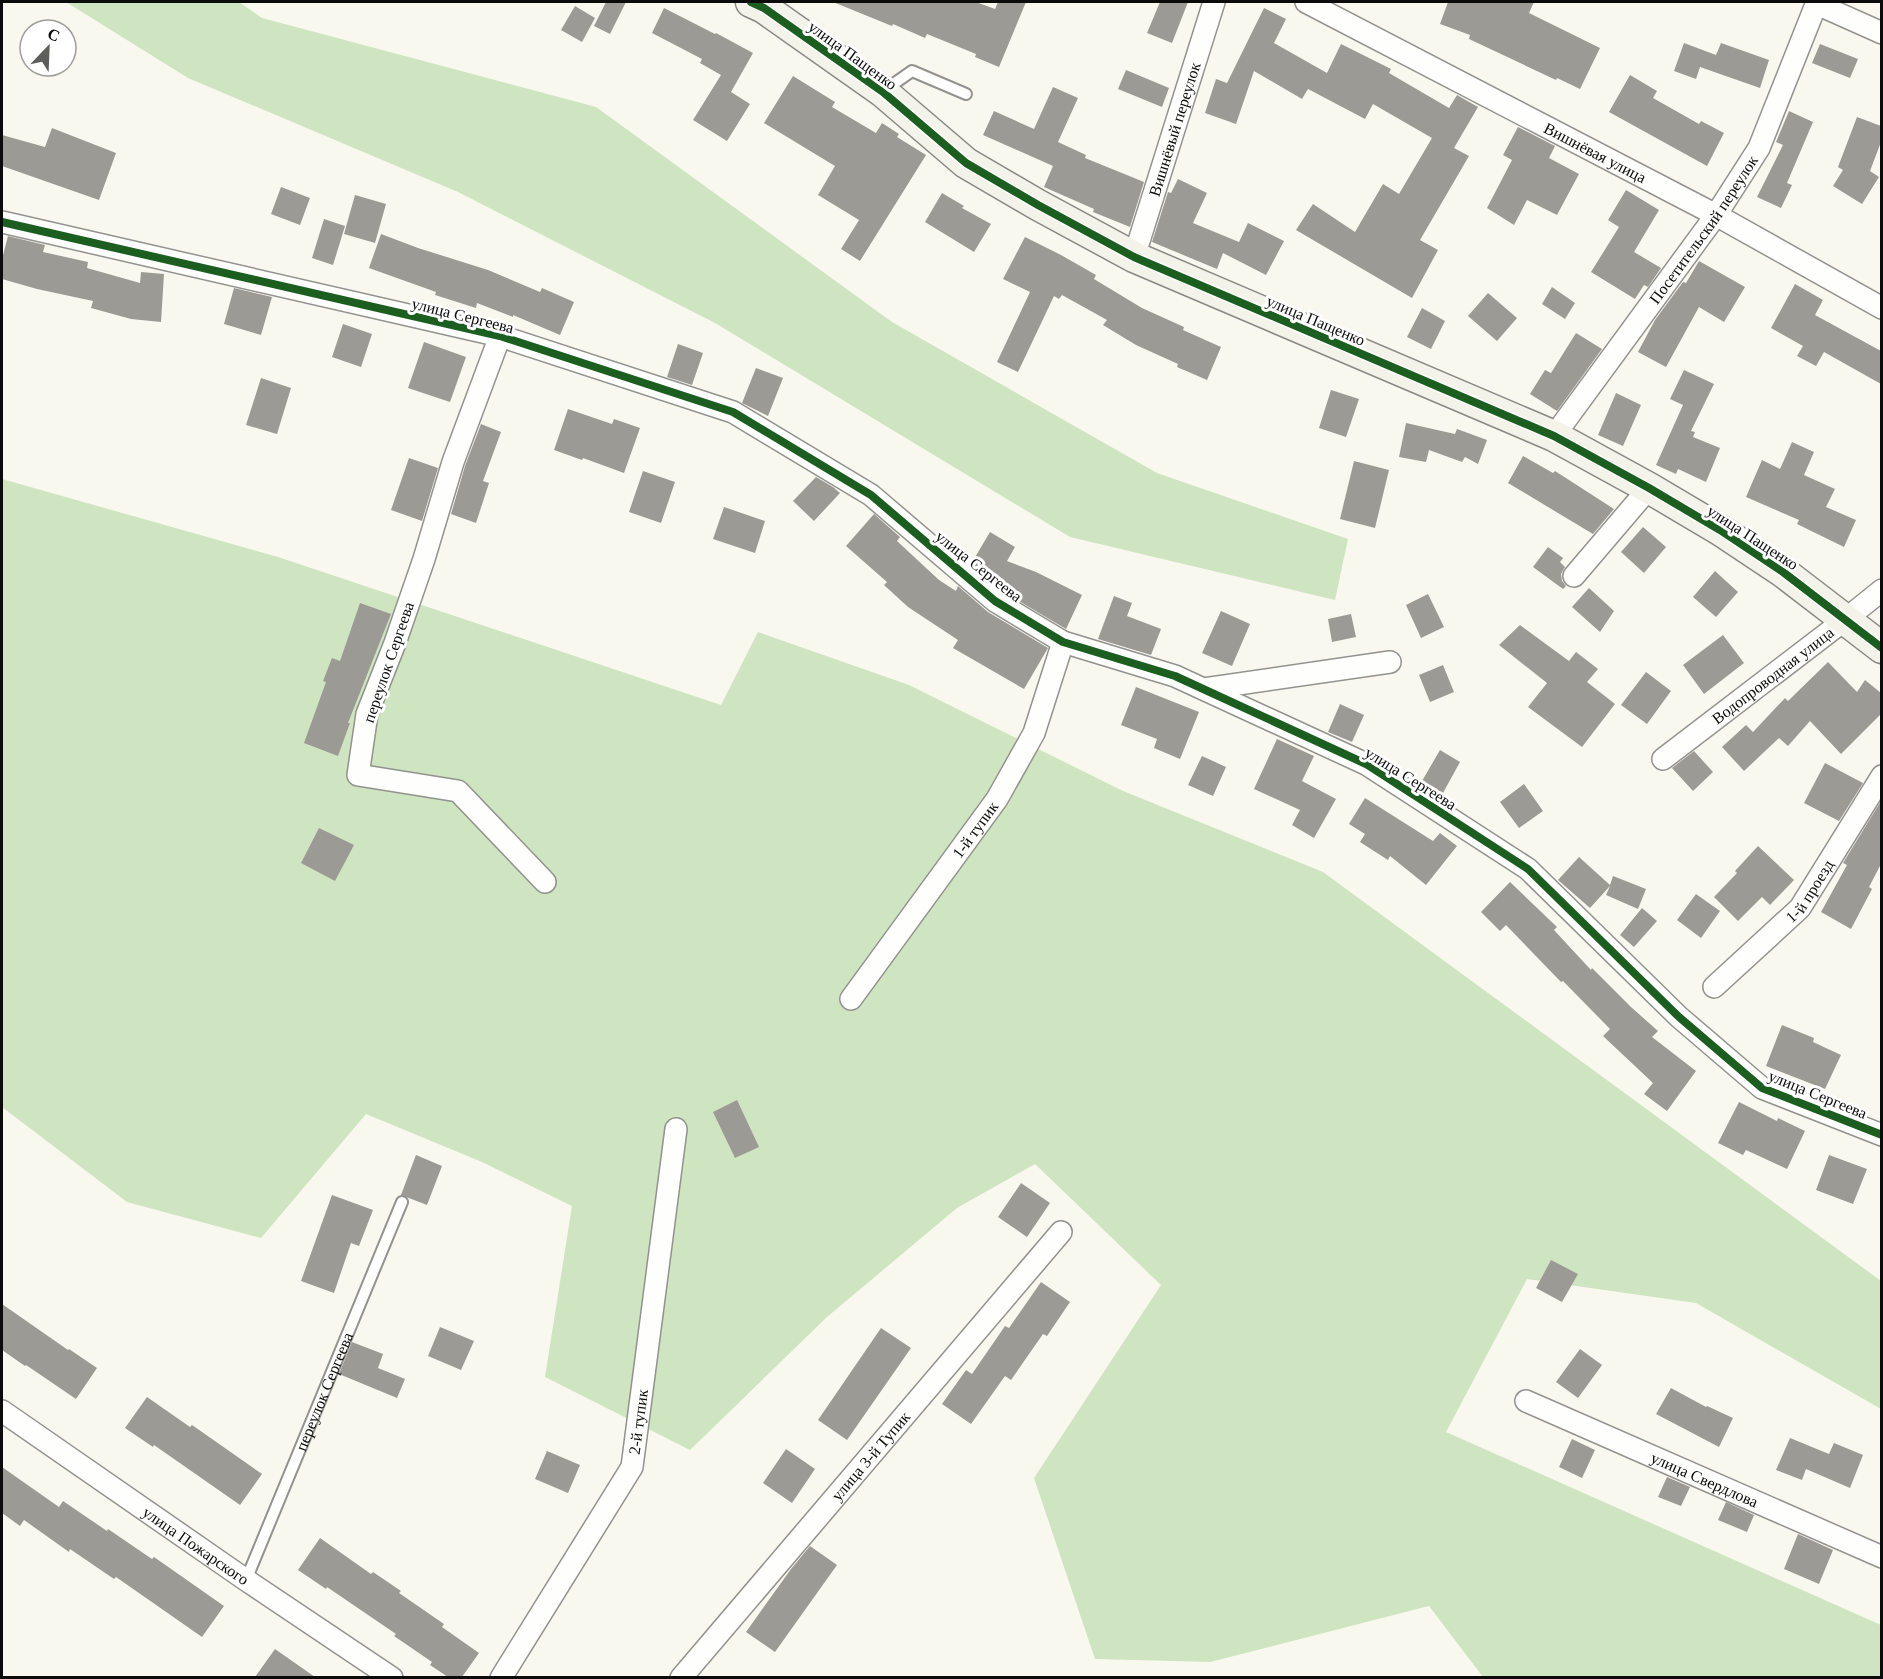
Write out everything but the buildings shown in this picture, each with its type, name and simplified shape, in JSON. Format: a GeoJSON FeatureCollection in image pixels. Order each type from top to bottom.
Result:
{"type":"FeatureCollection","features":[{"type":"Feature","properties":{"kind":"street","name":"Вишнёвый переулок"},"geometry":{"type":"LineString","coordinates":[[1134,257],[1214,2]]}},
{"type":"Feature","properties":{"kind":"street","name":"Вишнёвая улица"},"geometry":{"type":"LineString","coordinates":[[1306,2],[1716,215],[1881,308]]}},
{"type":"Feature","properties":{"kind":"street","name":"Посетительский переулок"},"geometry":{"type":"LineString","coordinates":[[1554,436],[1716,215],[1760,148],[1817,3]]}},
{"type":"Feature","properties":{"kind":"street"},"geometry":{"type":"LineString","coordinates":[[1817,3],[1881,33]]}},
{"type":"Feature","properties":{"kind":"street","name":"улица Пащенко"},"geometry":{"type":"LineString","coordinates":[[760,4],[883,92],[966,163],[1038,205],[1134,257],[1554,436],[1729,536],[1783,572],[1881,648]]}},
{"type":"Feature","properties":{"kind":"street","name":"улица Сергеева"},"geometry":{"type":"LineString","coordinates":[[2,222],[500,336],[733,412],[871,495],[995,600],[1063,642],[1175,676],[1366,764],[1528,869],[1678,1017],[1762,1088],[1881,1135]]}},
{"type":"Feature","properties":{"kind":"street","name":"переулок Сергеева"},"geometry":{"type":"LineString","coordinates":[[500,336],[453,462],[424,559],[368,714],[358,775],[458,791],[545,882]]}},
{"type":"Feature","properties":{"kind":"street"},"geometry":{"type":"LineString","coordinates":[[1574,576],[1648,488]]}},
{"type":"Feature","properties":{"kind":"street","name":"Водопроводная улица"},"geometry":{"type":"LineString","coordinates":[[1663,759],[1881,590]]}},
{"type":"Feature","properties":{"kind":"street","name":"1-й тупик"},"geometry":{"type":"LineString","coordinates":[[851,999],[997,799],[1034,733],[1063,642]]}},
{"type":"Feature","properties":{"kind":"street"},"geometry":{"type":"LineString","coordinates":[[1203,689],[1390,662]]}},
{"type":"Feature","properties":{"kind":"street","name":"1-й проезд"},"geometry":{"type":"LineString","coordinates":[[1714,987],[1800,908],[1881,776]]}},
{"type":"Feature","properties":{"kind":"street","name":"2-й тупик"},"geometry":{"type":"LineString","coordinates":[[501,1677],[632,1467],[676,1129]]}},
{"type":"Feature","properties":{"kind":"street","name":"улица 3-й Тупик"},"geometry":{"type":"LineString","coordinates":[[681,1677],[1061,1232]]}},
{"type":"Feature","properties":{"kind":"street","name":"улица Свердлова"},"geometry":{"type":"LineString","coordinates":[[1526,1401],[1881,1557]]}},
{"type":"Feature","properties":{"kind":"street","name":"улица Пожарского"},"geometry":{"type":"LineString","coordinates":[[2,1411],[388,1676]]}},
{"type":"Feature","properties":{"kind":"lane"},"geometry":{"type":"LineString","coordinates":[[883,92],[912,71],[966,94]]}},
{"type":"Feature","properties":{"kind":"lane","name":"переулок Сергеева"},"geometry":{"type":"LineString","coordinates":[[246,1580],[402,1202]]}},
{"type":"Feature","properties":{"kind":"green space"},"geometry":{"type":"Polygon","coordinates":[[[66,2],[239,2],[262,18],[596,107],[892,322],[1157,473],[1348,539],[1335,600],[1070,537],[715,323],[458,192],[188,78],[66,2]]]}},
{"type":"Feature","properties":{"kind":"green space"},"geometry":{"type":"Polygon","coordinates":[[[2,479],[278,557],[721,705],[758,632],[909,685],[1123,791],[1323,872],[1881,1281],[1881,1409],[1696,1303],[1527,1279],[1446,1432],[1881,1625],[1881,1677],[1483,1677],[1429,1606],[1210,1662],[1095,1659],[1034,1478],[1161,1285],[1035,1164],[957,1208],[827,1317],[690,1450],[545,1377],[572,1206],[482,1162],[366,1114],[261,1238],[127,1202],[2,1107],[2,479]]]}},
{"type":"Feature","properties":{"kind":"cycle path"},"geometry":{"type":"LineString","coordinates":[[751,2],[764,8],[883,92],[966,163],[1038,205],[1134,257],[1554,436],[1720,530],[1783,572],[1882,648]]}},
{"type":"Feature","properties":{"kind":"cycle path"},"geometry":{"type":"LineString","coordinates":[[2,222],[500,336],[733,412],[871,495],[995,601],[1063,642],[1175,676],[1366,764],[1528,869],[1679,1017],[1762,1088],[1882,1135]]}}]}
